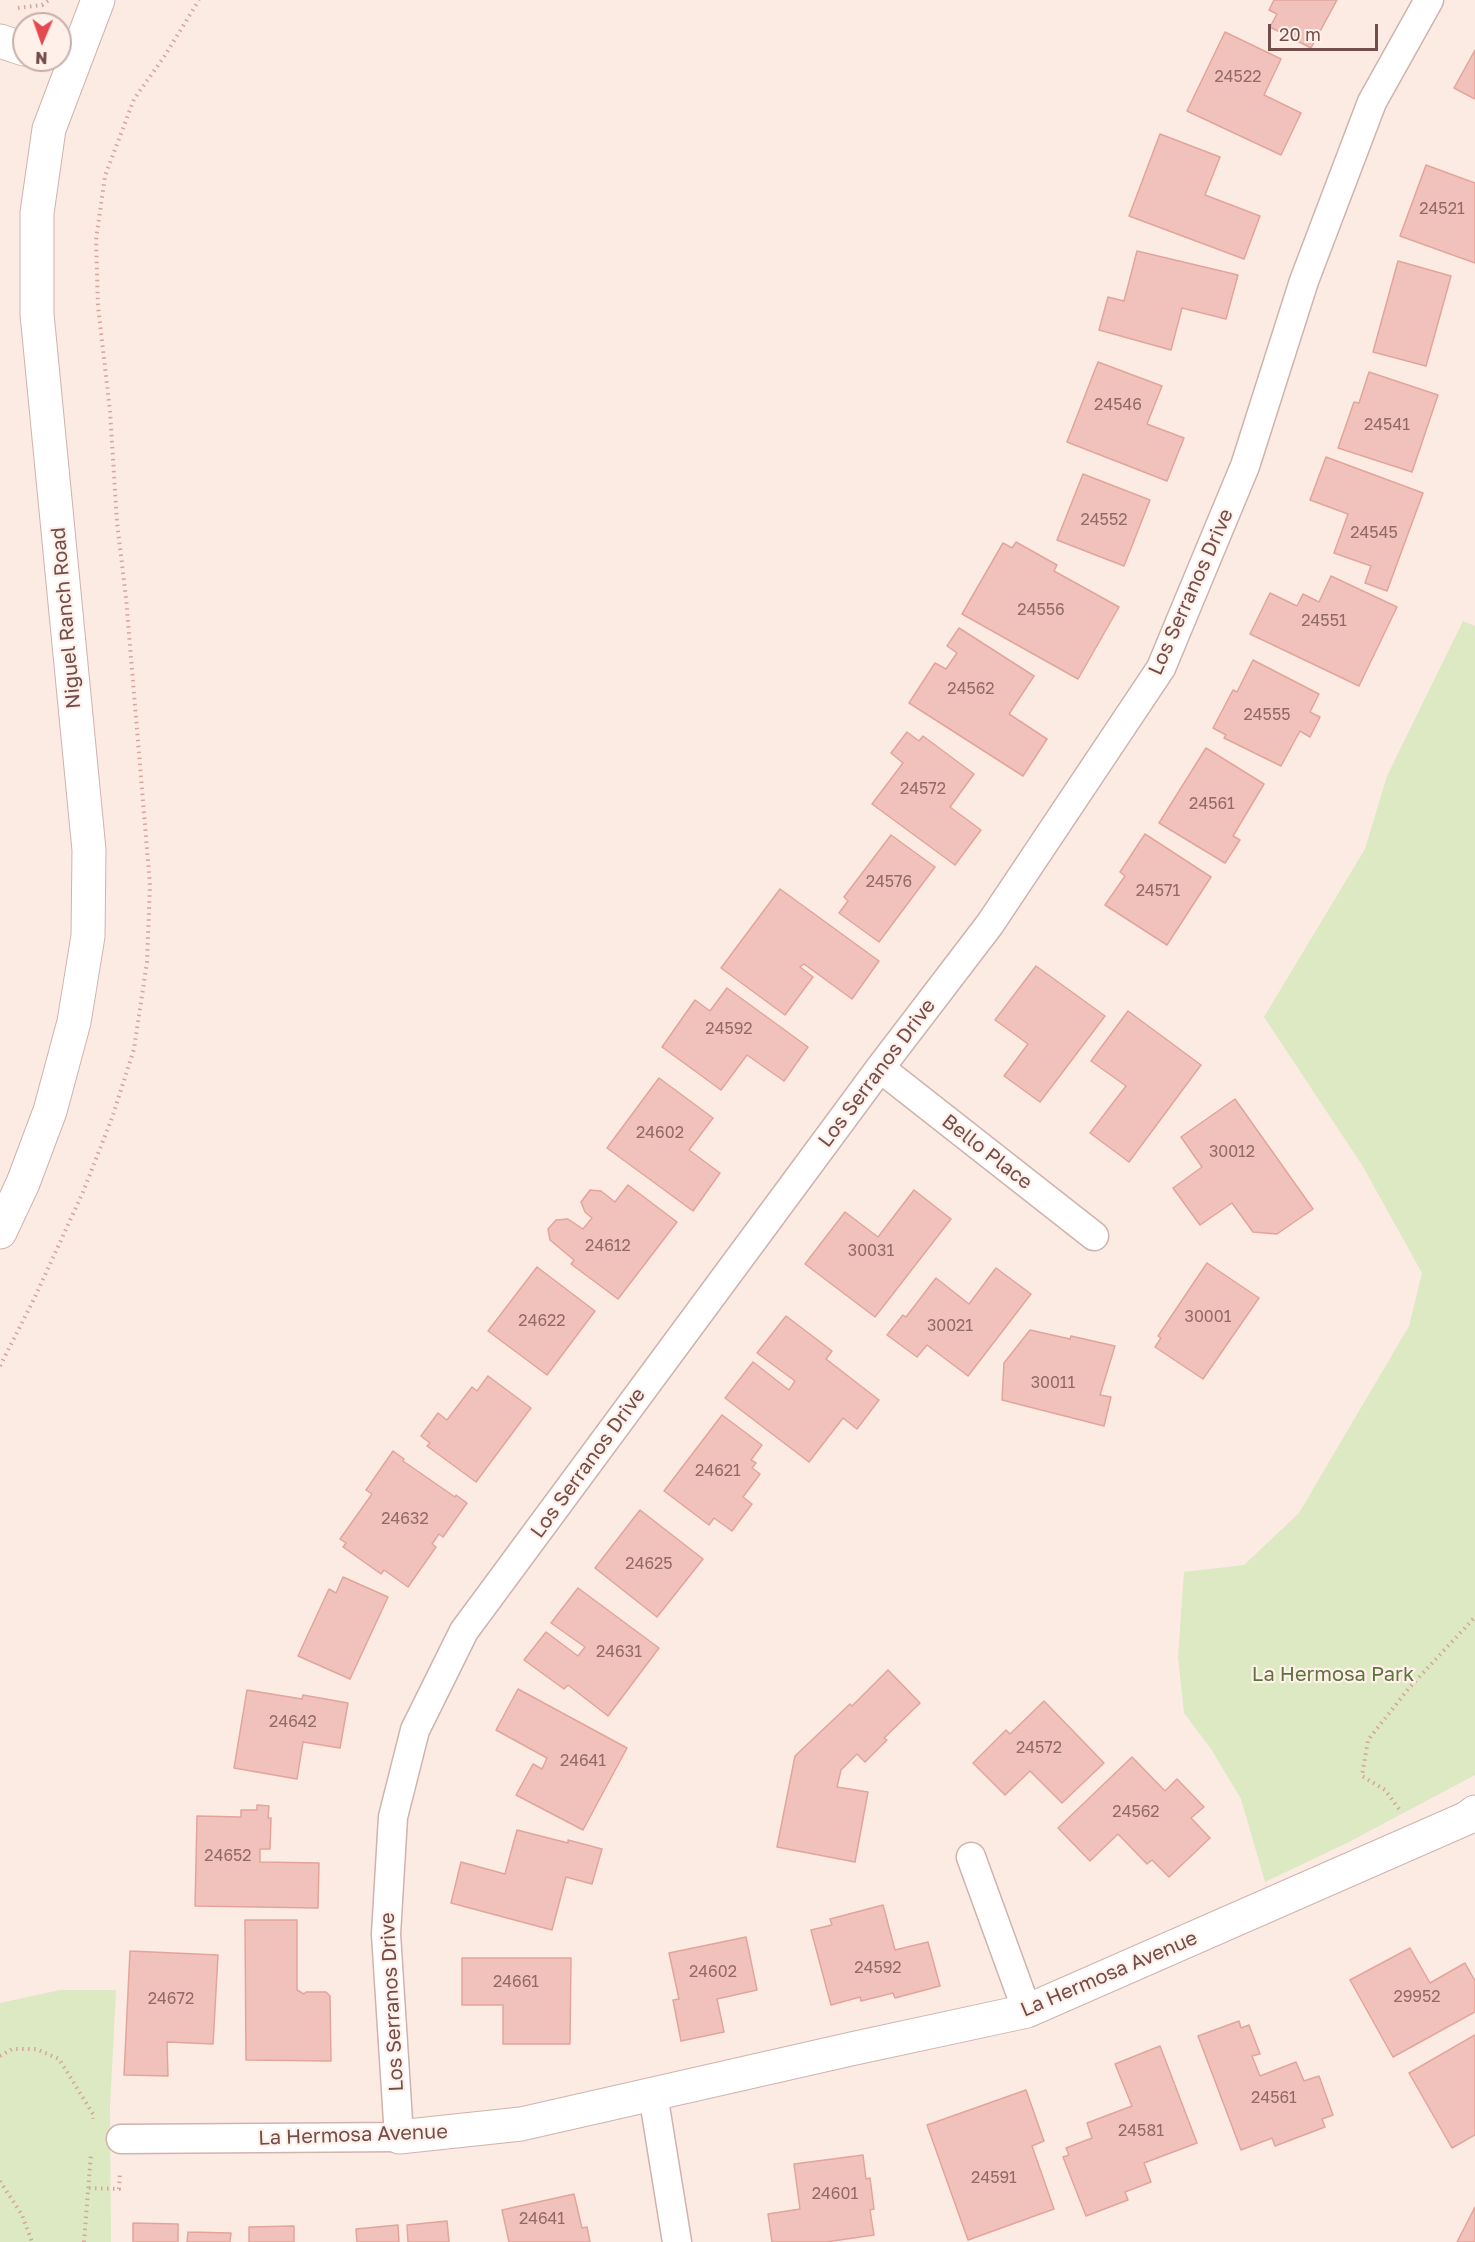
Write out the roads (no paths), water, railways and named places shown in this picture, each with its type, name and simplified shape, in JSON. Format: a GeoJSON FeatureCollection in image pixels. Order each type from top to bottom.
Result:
{"type":"FeatureCollection","features":[{"type":"Feature","properties":{"kind":"street","name":"Niguel Ranch Road"},"geometry":{"type":"LineString","coordinates":[[72,47],[98,0]]}},
{"type":"Feature","properties":{"kind":"street","name":"Los Serranos Drive"},"geometry":{"type":"LineString","coordinates":[[399,2137],[386,1934],[393,1817],[415,1730],[464,1631],[880,1068],[990,924],[1161,668],[1245,466],[1304,281],[1372,102],[1429,0]]}},
{"type":"Feature","properties":{"kind":"street","name":"Niguel Ranch Road"},"geometry":{"type":"LineString","coordinates":[[0,1232],[23,1183],[50,1111],[74,1022],[88,936],[89,850],[37,314],[37,213],[49,129],[61,72]]}},
{"type":"Feature","properties":{"kind":"street","name":"Bello Place"},"geometry":{"type":"LineString","coordinates":[[880,1068],[1094,1236]]}},
{"type":"Feature","properties":{"kind":"street","name":"La Hermosa Avenue"},"geometry":{"type":"LineString","coordinates":[[121,2139],[399,2137],[521,2124],[1027,2011],[1423,1837],[1472,1822]]}},
{"type":"Feature","properties":{"kind":"street"},"geometry":{"type":"LineString","coordinates":[[971,1857],[1027,2011]]}},
{"type":"Feature","properties":{"kind":"street"},"geometry":{"type":"LineString","coordinates":[[653,2094],[677,2242]]}},
{"type":"Feature","properties":{"kind":"park label","name":"La Hermosa Park"},"geometry":{"type":"Point","coordinates":[1333,1675]}}]}
